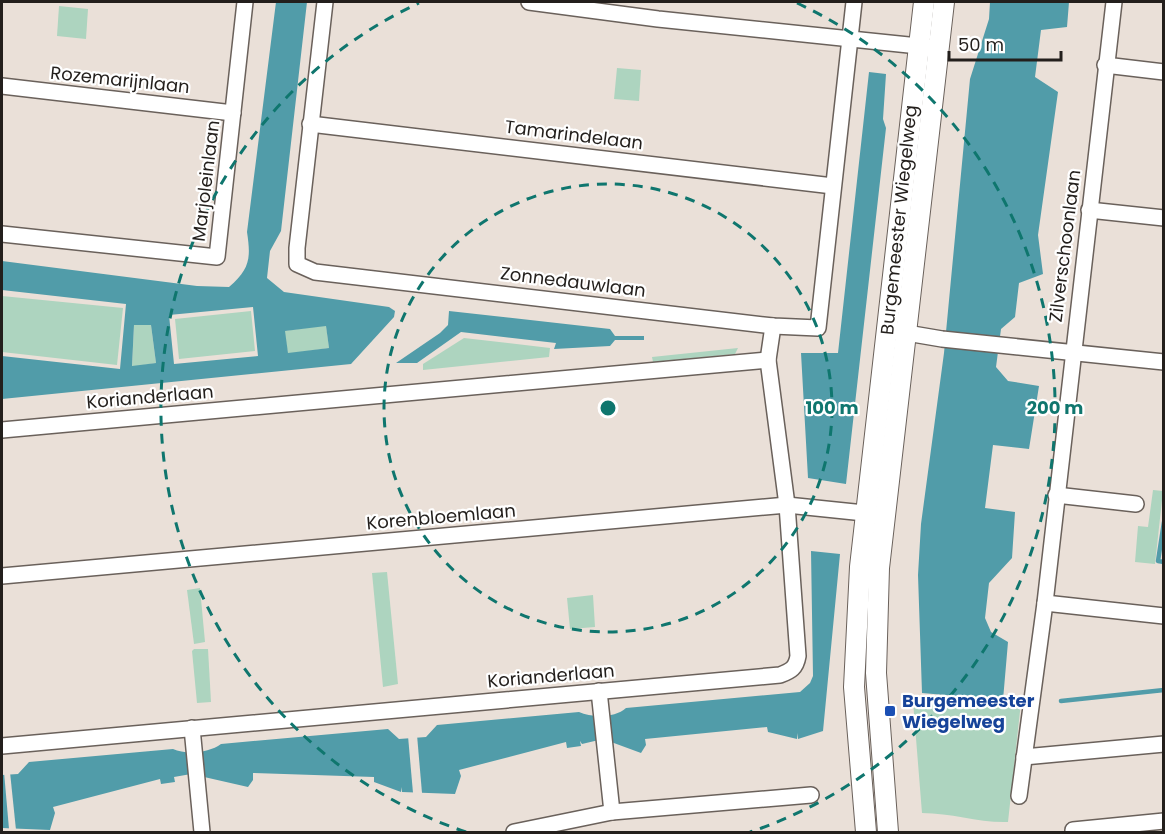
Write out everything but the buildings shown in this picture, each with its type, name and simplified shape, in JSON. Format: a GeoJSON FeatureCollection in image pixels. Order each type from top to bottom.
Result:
{"type":"FeatureCollection","features":[{"type":"Feature","properties":{"kind":"street","name":"Marjoleinlaan"},"geometry":{"type":"LineString","coordinates":[[2,234],[217,257],[246,2]]}},
{"type":"Feature","properties":{"kind":"street","name":"Zonnedauwlaan"},"geometry":{"type":"LineString","coordinates":[[325,2],[310,124],[297,264],[315,272],[773,326],[818,328],[854,2]]}},
{"type":"Feature","properties":{"kind":"street"},"geometry":{"type":"LineString","coordinates":[[529,2],[628,8],[938,48]]}},
{"type":"Feature","properties":{"kind":"street","name":"Burgemeester Wiegelweg"},"geometry":{"type":"LineString","coordinates":[[866,832],[854,674],[869,567],[887,329],[924,2]]}},
{"type":"Feature","properties":{"kind":"street","name":"Burgemeester Wiegelweg"},"geometry":{"type":"LineString","coordinates":[[874,514],[906,333],[944,2]]}},
{"type":"Feature","properties":{"kind":"street","name":"Zilverschoonlaan"},"geometry":{"type":"LineString","coordinates":[[1019,796],[1045,603],[1113,2]]}},
{"type":"Feature","properties":{"kind":"street"},"geometry":{"type":"LineString","coordinates":[[1105,65],[1164,72]]}},
{"type":"Feature","properties":{"kind":"street","name":"Rozemarijnlaan"},"geometry":{"type":"LineString","coordinates":[[2,86],[233,113]]}},
{"type":"Feature","properties":{"kind":"street","name":"Tamarindelaan"},"geometry":{"type":"LineString","coordinates":[[310,124],[833,186]]}},
{"type":"Feature","properties":{"kind":"street"},"geometry":{"type":"LineString","coordinates":[[1089,210],[1164,218]]}},
{"type":"Feature","properties":{"kind":"street","name":"Korianderlaan"},"geometry":{"type":"LineString","coordinates":[[2,746],[780,675],[790,671],[797,664],[798,656],[787,505],[768,360],[773,326]]}},
{"type":"Feature","properties":{"kind":"street"},"geometry":{"type":"LineString","coordinates":[[887,329],[942,339],[1164,362]]}},
{"type":"Feature","properties":{"kind":"street","name":"Korianderlaan"},"geometry":{"type":"LineString","coordinates":[[2,430],[768,360]]}},
{"type":"Feature","properties":{"kind":"street"},"geometry":{"type":"LineString","coordinates":[[1056,495],[1136,504]]}},
{"type":"Feature","properties":{"kind":"street","name":"Korenbloemlaan"},"geometry":{"type":"LineString","coordinates":[[2,576],[787,505],[874,514]]}},
{"type":"Feature","properties":{"kind":"street","name":"Burgemeester Wiegelweg"},"geometry":{"type":"LineString","coordinates":[[869,567],[888,832]]}},
{"type":"Feature","properties":{"kind":"street"},"geometry":{"type":"LineString","coordinates":[[1045,603],[1164,616]]}},
{"type":"Feature","properties":{"kind":"street"},"geometry":{"type":"LineString","coordinates":[[854,674],[876,673]]}},
{"type":"Feature","properties":{"kind":"street"},"geometry":{"type":"LineString","coordinates":[[599,691],[612,812]]}},
{"type":"Feature","properties":{"kind":"street"},"geometry":{"type":"LineString","coordinates":[[192,728],[202,832]]}},
{"type":"Feature","properties":{"kind":"street"},"geometry":{"type":"LineString","coordinates":[[1024,757],[1164,744]]}},
{"type":"Feature","properties":{"kind":"street"},"geometry":{"type":"LineString","coordinates":[[514,832],[612,812],[811,795]]}},
{"type":"Feature","properties":{"kind":"street"},"geometry":{"type":"LineString","coordinates":[[1073,830],[1164,821]]}},
{"type":"Feature","properties":{"kind":"green space"},"geometry":{"type":"Polygon","coordinates":[[[59,6],[88,9],[86,39],[57,36],[59,6]]]}},
{"type":"Feature","properties":{"kind":"green space"},"geometry":{"type":"Polygon","coordinates":[[[617,68],[641,70],[639,101],[614,99],[617,68]]]}},
{"type":"Feature","properties":{"kind":"green space"},"geometry":{"type":"Polygon","coordinates":[[[2,296],[123,308],[117,365],[2,352],[2,296]]]}},
{"type":"Feature","properties":{"kind":"green space"},"geometry":{"type":"Polygon","coordinates":[[[251,311],[255,351],[179,359],[175,319],[251,311]]]}},
{"type":"Feature","properties":{"kind":"green space"},"geometry":{"type":"Polygon","coordinates":[[[134,325],[151,325],[156,363],[132,367],[134,325]]]}},
{"type":"Feature","properties":{"kind":"green space"},"geometry":{"type":"Polygon","coordinates":[[[326,325],[329,348],[288,354],[284,331],[326,325]]]}},
{"type":"Feature","properties":{"kind":"green space"},"geometry":{"type":"Polygon","coordinates":[[[464,338],[550,348],[549,357],[423,370],[423,364],[464,338]]]}},
{"type":"Feature","properties":{"kind":"green space"},"geometry":{"type":"Polygon","coordinates":[[[738,348],[735,354],[653,362],[652,357],[738,348]]]}},
{"type":"Feature","properties":{"kind":"green space"},"geometry":{"type":"Polygon","coordinates":[[[1153,490],[1163,491],[1155,564],[1135,562],[1138,526],[1148,527],[1153,490]]]}},
{"type":"Feature","properties":{"kind":"green space"},"geometry":{"type":"Polygon","coordinates":[[[387,572],[398,684],[383,687],[372,573],[387,572]]]}},
{"type":"Feature","properties":{"kind":"green space"},"geometry":{"type":"Polygon","coordinates":[[[200,588],[205,642],[194,644],[187,590],[200,588]]]}},
{"type":"Feature","properties":{"kind":"green space"},"geometry":{"type":"Polygon","coordinates":[[[593,595],[595,627],[570,629],[567,598],[593,595]]]}},
{"type":"Feature","properties":{"kind":"green space"},"geometry":{"type":"Polygon","coordinates":[[[208,649],[211,702],[197,703],[192,651],[208,649]]]}},
{"type":"Feature","properties":{"kind":"green space"},"geometry":{"type":"Polygon","coordinates":[[[913,701],[1021,702],[1008,822],[922,813],[913,701]]]}},
{"type":"Feature","properties":{"kind":"water"},"geometry":{"type":"Polygon","coordinates":[[[276,2],[307,2],[281,231],[270,251],[267,278],[284,292],[389,307],[395,311],[394,317],[351,364],[2,399],[2,356],[120,369],[126,304],[2,290],[2,261],[197,286],[229,287],[245,269],[247,263],[249,249],[247,232],[276,2]],[[253,307],[169,315],[174,364],[258,356],[253,307]],[[134,325],[132,366],[156,363],[151,325],[134,325]],[[326,326],[285,331],[288,353],[329,348],[326,326]]]}},
{"type":"Feature","properties":{"kind":"water"},"geometry":{"type":"Polygon","coordinates":[[[990,2],[1069,2],[1067,27],[1041,30],[1035,77],[1058,92],[1038,235],[1043,274],[1019,283],[1015,317],[1001,329],[996,367],[1008,381],[1039,386],[1029,449],[993,445],[985,508],[1015,512],[1012,558],[989,583],[985,618],[991,632],[1008,642],[1003,700],[922,693],[918,575],[921,524],[944,353],[970,79],[989,19],[990,2]]]}},
{"type":"Feature","properties":{"kind":"water"},"geometry":{"type":"Polygon","coordinates":[[[869,72],[886,74],[883,119],[886,128],[846,484],[808,478],[801,353],[838,353],[869,72]]]}},
{"type":"Feature","properties":{"kind":"water"},"geometry":{"type":"Polygon","coordinates":[[[449,311],[610,329],[615,336],[644,336],[644,340],[615,340],[610,346],[554,349],[556,343],[461,332],[417,363],[396,363],[440,333],[448,325],[449,311]]]}},
{"type":"Feature","properties":{"kind":"water"},"geometry":{"type":"Polygon","coordinates":[[[811,551],[840,554],[823,731],[798,739],[797,733],[797,739],[768,732],[767,727],[645,739],[646,745],[641,753],[603,739],[582,744],[580,741],[581,746],[567,748],[566,742],[459,770],[461,776],[455,794],[402,792],[402,787],[401,792],[374,782],[374,777],[253,773],[253,780],[248,787],[191,774],[174,777],[175,782],[161,784],[160,779],[53,807],[55,813],[50,830],[2,828],[2,775],[18,774],[29,762],[173,749],[197,752],[221,744],[388,729],[399,739],[426,737],[437,725],[579,712],[603,716],[616,714],[626,708],[800,692],[810,683],[813,676],[811,551]]]}},
{"type":"Feature","properties":{"kind":"pier"},"geometry":{"type":"Polygon","coordinates":[[[417,735],[422,793],[413,793],[408,736],[417,735]]]}},
{"type":"Feature","properties":{"kind":"pier"},"geometry":{"type":"Polygon","coordinates":[[[4,772],[10,772],[16,830],[9,829],[4,772]]]}},
{"type":"Feature","properties":{"kind":"waterway"},"geometry":{"type":"LineString","coordinates":[[1164,522],[1158,561],[1164,562]]}},
{"type":"Feature","properties":{"kind":"waterway"},"geometry":{"type":"LineString","coordinates":[[1061,701],[1164,690]]}},
{"type":"Feature","properties":{"kind":"place","name":"Burgemeester Wiegelweg"},"geometry":{"type":"Point","coordinates":[890,711]}}]}
